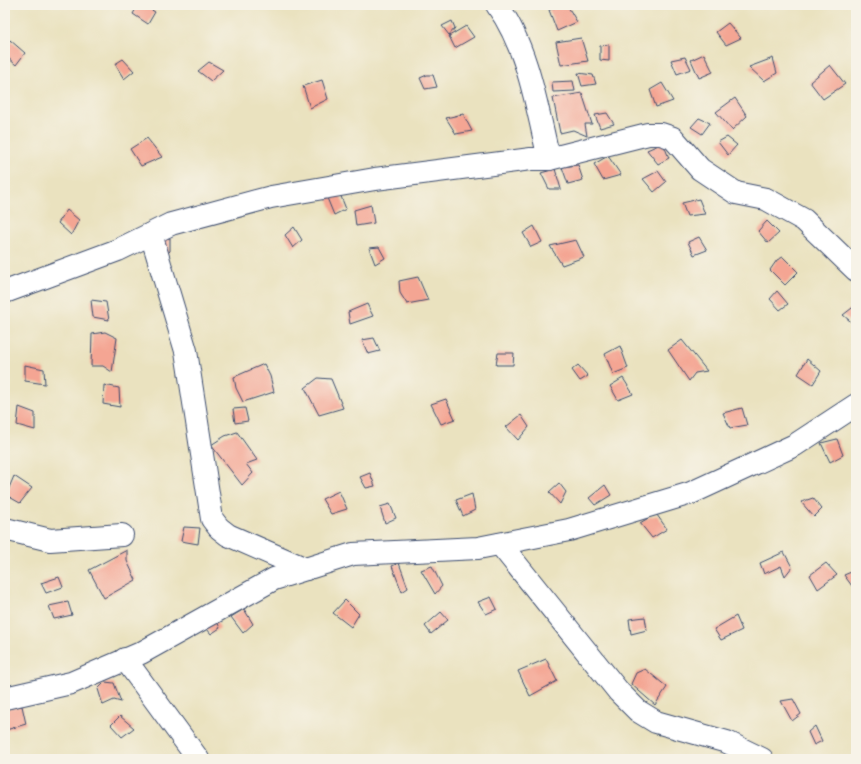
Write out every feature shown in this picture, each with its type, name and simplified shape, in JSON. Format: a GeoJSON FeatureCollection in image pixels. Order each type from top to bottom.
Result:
{"type":"FeatureCollection","features":[{"type":"Feature","properties":{"kind":"street"},"geometry":{"type":"LineString","coordinates":[[497,5],[505,16],[519,44],[535,97],[548,159]]}},
{"type":"Feature","properties":{"kind":"street"},"geometry":{"type":"LineString","coordinates":[[5,292],[118,250],[171,224],[271,196],[375,179],[531,159],[548,159],[648,134],[661,134],[672,138],[700,169],[736,193],[766,199],[804,220],[856,270]]}},
{"type":"Feature","properties":{"kind":"street"},"geometry":{"type":"LineString","coordinates":[[151,234],[186,351],[212,519],[219,528],[228,534],[306,569]]}},
{"type":"Feature","properties":{"kind":"street"},"geometry":{"type":"LineString","coordinates":[[5,698],[71,683],[141,653],[274,579],[354,554],[478,548],[569,530],[691,493],[795,444],[856,405]]}},
{"type":"Feature","properties":{"kind":"street"},"geometry":{"type":"LineString","coordinates":[[5,529],[50,540],[122,535]]}},
{"type":"Feature","properties":{"kind":"street"},"geometry":{"type":"LineString","coordinates":[[500,544],[619,692],[638,711],[656,722],[727,742],[762,759]]}},
{"type":"Feature","properties":{"kind":"street"},"geometry":{"type":"LineString","coordinates":[[125,659],[198,759]]}},
{"type":"Feature","properties":{"kind":"building"},"geometry":{"type":"Polygon","coordinates":[[[138,5],[143,5],[155,12],[148,24],[133,14],[138,5]]]}},
{"type":"Feature","properties":{"kind":"building"},"geometry":{"type":"Polygon","coordinates":[[[560,5],[567,5],[577,22],[557,31],[549,10],[560,5]]]}},
{"type":"Feature","properties":{"kind":"building"},"geometry":{"type":"Polygon","coordinates":[[[452,21],[455,28],[449,35],[442,26],[452,21]]]}},
{"type":"Feature","properties":{"kind":"building"},"geometry":{"type":"Polygon","coordinates":[[[728,23],[741,38],[726,45],[716,32],[728,23]]]}},
{"type":"Feature","properties":{"kind":"building"},"geometry":{"type":"Polygon","coordinates":[[[466,26],[474,37],[455,48],[449,36],[466,26]]]}},
{"type":"Feature","properties":{"kind":"building"},"geometry":{"type":"Polygon","coordinates":[[[581,38],[588,61],[561,65],[556,42],[581,38]]]}},
{"type":"Feature","properties":{"kind":"building"},"geometry":{"type":"Polygon","coordinates":[[[10,40],[25,53],[16,65],[5,55],[5,47],[10,40]]]}},
{"type":"Feature","properties":{"kind":"building"},"geometry":{"type":"Polygon","coordinates":[[[609,45],[609,61],[600,60],[600,46],[609,45]]]}},
{"type":"Feature","properties":{"kind":"building"},"geometry":{"type":"Polygon","coordinates":[[[704,54],[713,72],[699,78],[691,60],[704,54]]]}},
{"type":"Feature","properties":{"kind":"building"},"geometry":{"type":"Polygon","coordinates":[[[685,57],[691,69],[677,74],[671,60],[685,57]]]}},
{"type":"Feature","properties":{"kind":"building"},"geometry":{"type":"Polygon","coordinates":[[[773,58],[777,73],[764,81],[749,67],[773,58]]]}},
{"type":"Feature","properties":{"kind":"building"},"geometry":{"type":"Polygon","coordinates":[[[123,59],[134,71],[124,79],[115,64],[123,59]]]}},
{"type":"Feature","properties":{"kind":"building"},"geometry":{"type":"Polygon","coordinates":[[[209,62],[223,70],[211,81],[198,71],[209,62]]]}},
{"type":"Feature","properties":{"kind":"building"},"geometry":{"type":"Polygon","coordinates":[[[830,65],[845,84],[823,99],[810,82],[830,65]]]}},
{"type":"Feature","properties":{"kind":"building"},"geometry":{"type":"Polygon","coordinates":[[[578,73],[593,75],[596,84],[582,86],[578,73]]]}},
{"type":"Feature","properties":{"kind":"building"},"geometry":{"type":"Polygon","coordinates":[[[427,75],[433,75],[437,87],[425,89],[420,78],[427,75]]]}},
{"type":"Feature","properties":{"kind":"building"},"geometry":{"type":"Polygon","coordinates":[[[322,80],[328,99],[310,108],[303,86],[322,80]]]}},
{"type":"Feature","properties":{"kind":"building"},"geometry":{"type":"Polygon","coordinates":[[[573,81],[575,91],[553,92],[552,82],[573,81]]]}},
{"type":"Feature","properties":{"kind":"building"},"geometry":{"type":"Polygon","coordinates":[[[662,83],[673,101],[656,107],[650,90],[662,83]]]}},
{"type":"Feature","properties":{"kind":"building"},"geometry":{"type":"Polygon","coordinates":[[[582,93],[592,124],[585,124],[587,136],[573,130],[560,133],[553,98],[582,93]]]}},
{"type":"Feature","properties":{"kind":"building"},"geometry":{"type":"Polygon","coordinates":[[[735,98],[747,116],[732,130],[716,112],[735,98]]]}},
{"type":"Feature","properties":{"kind":"building"},"geometry":{"type":"Polygon","coordinates":[[[607,113],[614,124],[600,128],[595,115],[607,113]]]}},
{"type":"Feature","properties":{"kind":"building"},"geometry":{"type":"Polygon","coordinates":[[[463,114],[472,131],[456,134],[446,118],[463,114]]]}},
{"type":"Feature","properties":{"kind":"building"},"geometry":{"type":"Polygon","coordinates":[[[699,118],[710,123],[702,134],[691,127],[699,118]]]}},
{"type":"Feature","properties":{"kind":"building"},"geometry":{"type":"Polygon","coordinates":[[[727,137],[737,145],[728,155],[718,142],[727,137]]]}},
{"type":"Feature","properties":{"kind":"building"},"geometry":{"type":"Polygon","coordinates":[[[147,138],[162,157],[141,166],[130,149],[147,138]]]}},
{"type":"Feature","properties":{"kind":"building"},"geometry":{"type":"Polygon","coordinates":[[[663,143],[669,158],[658,164],[647,150],[663,143]]]}},
{"type":"Feature","properties":{"kind":"building"},"geometry":{"type":"Polygon","coordinates":[[[608,156],[621,175],[603,180],[594,164],[608,156]]]}},
{"type":"Feature","properties":{"kind":"building"},"geometry":{"type":"Polygon","coordinates":[[[578,165],[583,180],[568,184],[562,167],[578,165]]]}},
{"type":"Feature","properties":{"kind":"building"},"geometry":{"type":"Polygon","coordinates":[[[555,169],[561,189],[549,189],[541,173],[555,169]]]}},
{"type":"Feature","properties":{"kind":"building"},"geometry":{"type":"Polygon","coordinates":[[[658,171],[666,182],[654,192],[643,179],[658,171]]]}},
{"type":"Feature","properties":{"kind":"building"},"geometry":{"type":"Polygon","coordinates":[[[338,189],[346,209],[334,215],[325,193],[338,189]]]}},
{"type":"Feature","properties":{"kind":"building"},"geometry":{"type":"Polygon","coordinates":[[[699,199],[705,214],[687,216],[682,203],[699,199]]]}},
{"type":"Feature","properties":{"kind":"building"},"geometry":{"type":"Polygon","coordinates":[[[371,205],[374,223],[356,226],[354,210],[371,205]]]}},
{"type":"Feature","properties":{"kind":"building"},"geometry":{"type":"Polygon","coordinates":[[[67,210],[79,220],[71,235],[58,223],[67,210]]]}},
{"type":"Feature","properties":{"kind":"building"},"geometry":{"type":"Polygon","coordinates":[[[767,221],[779,233],[768,243],[758,231],[767,221]]]}},
{"type":"Feature","properties":{"kind":"building"},"geometry":{"type":"Polygon","coordinates":[[[534,226],[542,242],[531,247],[523,233],[534,226]]]}},
{"type":"Feature","properties":{"kind":"building"},"geometry":{"type":"Polygon","coordinates":[[[294,227],[302,240],[293,248],[285,235],[294,227]]]}},
{"type":"Feature","properties":{"kind":"building"},"geometry":{"type":"Polygon","coordinates":[[[699,237],[707,250],[694,255],[688,242],[699,237]]]}},
{"type":"Feature","properties":{"kind":"building"},"geometry":{"type":"Polygon","coordinates":[[[170,238],[170,251],[162,259],[157,240],[170,238]]]}},
{"type":"Feature","properties":{"kind":"building"},"geometry":{"type":"Polygon","coordinates":[[[576,240],[584,257],[562,265],[550,246],[576,240]]]}},
{"type":"Feature","properties":{"kind":"building"},"geometry":{"type":"Polygon","coordinates":[[[379,247],[385,258],[375,264],[369,248],[379,247]]]}},
{"type":"Feature","properties":{"kind":"building"},"geometry":{"type":"Polygon","coordinates":[[[783,257],[798,272],[785,285],[770,270],[777,260],[783,257]]]}},
{"type":"Feature","properties":{"kind":"building"},"geometry":{"type":"Polygon","coordinates":[[[418,277],[428,300],[407,304],[400,293],[399,281],[418,277]]]}},
{"type":"Feature","properties":{"kind":"building"},"geometry":{"type":"Polygon","coordinates":[[[777,291],[788,304],[780,310],[770,299],[777,291]]]}},
{"type":"Feature","properties":{"kind":"building"},"geometry":{"type":"Polygon","coordinates":[[[91,300],[106,302],[109,320],[93,317],[91,300]]]}},
{"type":"Feature","properties":{"kind":"building"},"geometry":{"type":"Polygon","coordinates":[[[367,304],[373,316],[350,324],[348,312],[367,304]]]}},
{"type":"Feature","properties":{"kind":"building"},"geometry":{"type":"Polygon","coordinates":[[[856,305],[856,326],[843,315],[856,305]]]}},
{"type":"Feature","properties":{"kind":"building"},"geometry":{"type":"Polygon","coordinates":[[[105,332],[117,338],[112,372],[103,366],[91,366],[92,334],[105,332]]]}},
{"type":"Feature","properties":{"kind":"building"},"geometry":{"type":"Polygon","coordinates":[[[374,338],[380,351],[368,354],[362,340],[374,338]]]}},
{"type":"Feature","properties":{"kind":"building"},"geometry":{"type":"Polygon","coordinates":[[[682,340],[707,371],[695,373],[689,381],[668,350],[682,340]]]}},
{"type":"Feature","properties":{"kind":"building"},"geometry":{"type":"Polygon","coordinates":[[[620,346],[628,368],[613,374],[605,354],[620,346]]]}},
{"type":"Feature","properties":{"kind":"building"},"geometry":{"type":"Polygon","coordinates":[[[498,353],[514,353],[513,365],[496,365],[498,353]]]}},
{"type":"Feature","properties":{"kind":"building"},"geometry":{"type":"Polygon","coordinates":[[[807,359],[821,371],[813,384],[798,374],[807,359]]]}},
{"type":"Feature","properties":{"kind":"building"},"geometry":{"type":"Polygon","coordinates":[[[264,364],[270,376],[274,392],[243,402],[236,388],[234,377],[264,364]]]}},
{"type":"Feature","properties":{"kind":"building"},"geometry":{"type":"Polygon","coordinates":[[[25,365],[44,369],[45,384],[25,381],[25,365]]]}},
{"type":"Feature","properties":{"kind":"building"},"geometry":{"type":"Polygon","coordinates":[[[578,365],[588,376],[580,381],[572,370],[578,365]]]}},
{"type":"Feature","properties":{"kind":"building"},"geometry":{"type":"Polygon","coordinates":[[[318,378],[331,379],[343,408],[319,415],[305,388],[318,378]]]}},
{"type":"Feature","properties":{"kind":"building"},"geometry":{"type":"Polygon","coordinates":[[[623,378],[633,394],[618,400],[610,386],[623,378]]]}},
{"type":"Feature","properties":{"kind":"building"},"geometry":{"type":"Polygon","coordinates":[[[104,385],[119,388],[120,407],[103,404],[104,385]]]}},
{"type":"Feature","properties":{"kind":"building"},"geometry":{"type":"Polygon","coordinates":[[[446,399],[455,419],[441,424],[431,404],[446,399]]]}},
{"type":"Feature","properties":{"kind":"building"},"geometry":{"type":"Polygon","coordinates":[[[19,407],[35,413],[35,430],[17,425],[19,407]]]}},
{"type":"Feature","properties":{"kind":"building"},"geometry":{"type":"Polygon","coordinates":[[[245,408],[248,421],[235,423],[233,409],[245,408]]]}},
{"type":"Feature","properties":{"kind":"building"},"geometry":{"type":"Polygon","coordinates":[[[742,408],[747,425],[730,428],[723,413],[742,408]]]}},
{"type":"Feature","properties":{"kind":"building"},"geometry":{"type":"Polygon","coordinates":[[[521,415],[529,427],[518,440],[506,427],[521,415]]]}},
{"type":"Feature","properties":{"kind":"building"},"geometry":{"type":"Polygon","coordinates":[[[237,432],[257,460],[246,464],[253,473],[242,485],[211,445],[225,436],[237,432]]]}},
{"type":"Feature","properties":{"kind":"building"},"geometry":{"type":"Polygon","coordinates":[[[837,439],[843,455],[830,462],[821,443],[837,439]]]}},
{"type":"Feature","properties":{"kind":"building"},"geometry":{"type":"Polygon","coordinates":[[[370,473],[375,486],[366,488],[360,477],[370,473]]]}},
{"type":"Feature","properties":{"kind":"building"},"geometry":{"type":"Polygon","coordinates":[[[14,476],[32,488],[20,503],[6,495],[14,476]]]}},
{"type":"Feature","properties":{"kind":"building"},"geometry":{"type":"Polygon","coordinates":[[[559,483],[566,492],[560,504],[549,492],[559,483]]]}},
{"type":"Feature","properties":{"kind":"building"},"geometry":{"type":"Polygon","coordinates":[[[605,485],[611,495],[595,505],[589,498],[605,485]]]}},
{"type":"Feature","properties":{"kind":"building"},"geometry":{"type":"Polygon","coordinates":[[[339,491],[347,509],[331,514],[322,499],[339,491]]]}},
{"type":"Feature","properties":{"kind":"building"},"geometry":{"type":"Polygon","coordinates":[[[472,494],[475,510],[463,516],[456,500],[472,494]]]}},
{"type":"Feature","properties":{"kind":"building"},"geometry":{"type":"Polygon","coordinates":[[[813,498],[822,509],[814,517],[801,502],[813,498]]]}},
{"type":"Feature","properties":{"kind":"building"},"geometry":{"type":"Polygon","coordinates":[[[390,504],[396,518],[385,523],[380,507],[390,504]]]}},
{"type":"Feature","properties":{"kind":"building"},"geometry":{"type":"Polygon","coordinates":[[[657,515],[667,529],[652,538],[640,523],[657,515]]]}},
{"type":"Feature","properties":{"kind":"building"},"geometry":{"type":"Polygon","coordinates":[[[184,527],[200,528],[198,544],[181,541],[184,527]]]}},
{"type":"Feature","properties":{"kind":"building"},"geometry":{"type":"Polygon","coordinates":[[[127,550],[127,561],[136,580],[104,598],[89,570],[127,550]]]}},
{"type":"Feature","properties":{"kind":"building"},"geometry":{"type":"Polygon","coordinates":[[[784,552],[792,567],[785,576],[781,566],[764,574],[760,563],[784,552]]]}},
{"type":"Feature","properties":{"kind":"building"},"geometry":{"type":"Polygon","coordinates":[[[399,563],[408,588],[402,592],[392,566],[399,563]]]}},
{"type":"Feature","properties":{"kind":"building"},"geometry":{"type":"Polygon","coordinates":[[[826,563],[837,575],[818,589],[810,575],[826,563]]]}},
{"type":"Feature","properties":{"kind":"building"},"geometry":{"type":"Polygon","coordinates":[[[432,566],[442,586],[435,594],[421,570],[432,566]]]}},
{"type":"Feature","properties":{"kind":"building"},"geometry":{"type":"Polygon","coordinates":[[[856,570],[856,585],[852,586],[844,575],[856,570]]]}},
{"type":"Feature","properties":{"kind":"building"},"geometry":{"type":"Polygon","coordinates":[[[59,577],[63,587],[46,593],[41,583],[59,577]]]}},
{"type":"Feature","properties":{"kind":"building"},"geometry":{"type":"Polygon","coordinates":[[[491,597],[497,609],[486,614],[478,602],[491,597]]]}},
{"type":"Feature","properties":{"kind":"building"},"geometry":{"type":"Polygon","coordinates":[[[345,600],[359,614],[351,627],[333,613],[345,600]]]}},
{"type":"Feature","properties":{"kind":"building"},"geometry":{"type":"Polygon","coordinates":[[[68,602],[72,615],[54,619],[49,606],[68,602]]]}},
{"type":"Feature","properties":{"kind":"building"},"geometry":{"type":"Polygon","coordinates":[[[244,609],[253,624],[243,633],[231,617],[244,609]]]}},
{"type":"Feature","properties":{"kind":"building"},"geometry":{"type":"Polygon","coordinates":[[[441,612],[448,620],[431,634],[425,626],[441,612]]]}},
{"type":"Feature","properties":{"kind":"building"},"geometry":{"type":"Polygon","coordinates":[[[736,616],[742,630],[721,640],[714,629],[736,616]]]}},
{"type":"Feature","properties":{"kind":"building"},"geometry":{"type":"Polygon","coordinates":[[[215,617],[220,628],[211,634],[203,624],[215,617]]]}},
{"type":"Feature","properties":{"kind":"building"},"geometry":{"type":"Polygon","coordinates":[[[645,617],[647,630],[631,634],[629,619],[645,617]]]}},
{"type":"Feature","properties":{"kind":"building"},"geometry":{"type":"Polygon","coordinates":[[[546,659],[557,681],[530,696],[518,671],[546,659]]]}},
{"type":"Feature","properties":{"kind":"building"},"geometry":{"type":"Polygon","coordinates":[[[645,669],[667,687],[655,705],[631,684],[636,673],[645,669]]]}},
{"type":"Feature","properties":{"kind":"building"},"geometry":{"type":"Polygon","coordinates":[[[105,682],[114,683],[121,702],[114,700],[103,705],[98,689],[105,682]]]}},
{"type":"Feature","properties":{"kind":"building"},"geometry":{"type":"Polygon","coordinates":[[[793,699],[801,714],[792,721],[781,701],[793,699]]]}},
{"type":"Feature","properties":{"kind":"building"},"geometry":{"type":"Polygon","coordinates":[[[22,706],[26,724],[6,730],[5,709],[22,706]]]}},
{"type":"Feature","properties":{"kind":"building"},"geometry":{"type":"Polygon","coordinates":[[[120,716],[134,728],[122,737],[111,725],[120,716]]]}},
{"type":"Feature","properties":{"kind":"building"},"geometry":{"type":"Polygon","coordinates":[[[815,726],[822,741],[814,745],[808,732],[815,726]]]}}]}
